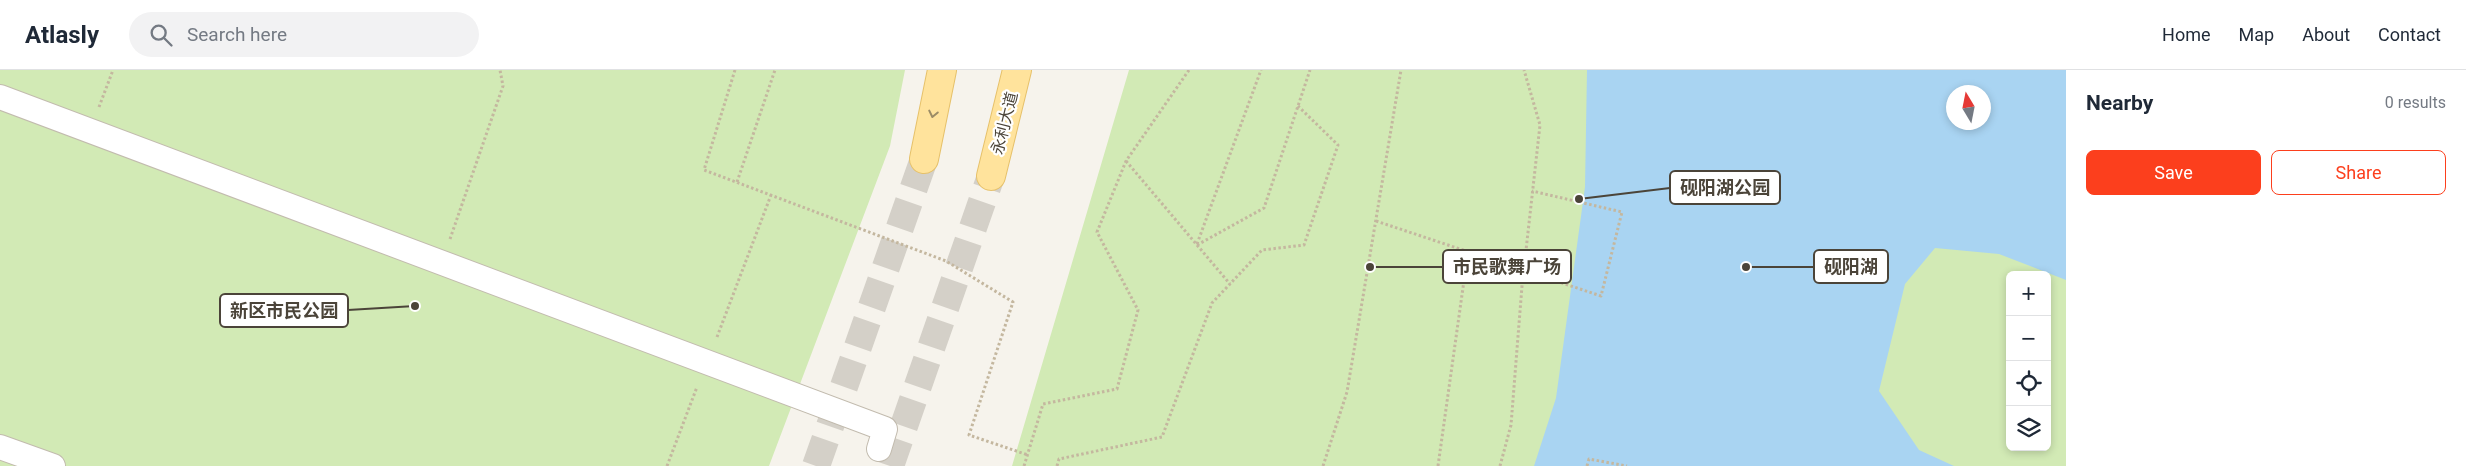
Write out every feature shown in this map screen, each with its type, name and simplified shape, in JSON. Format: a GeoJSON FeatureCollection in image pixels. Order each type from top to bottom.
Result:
{"type":"FeatureCollection","features":[{"type":"Feature","properties":{"kind":"main road"},"geometry":{"type":"LineString","coordinates":[[924,158],[942,70]]}},
{"type":"Feature","properties":{"kind":"main road","name":"永利大道"},"geometry":{"type":"LineString","coordinates":[[991,176],[1017,70]]}},
{"type":"Feature","properties":{"kind":"street"},"geometry":{"type":"LineString","coordinates":[[0,97],[886,429],[879,449]]}},
{"type":"Feature","properties":{"kind":"street"},"geometry":{"type":"LineString","coordinates":[[0,447],[53,466]]}},
{"type":"Feature","properties":{"kind":"path"},"geometry":{"type":"LineString","coordinates":[[90,131],[113,70]]}},
{"type":"Feature","properties":{"kind":"path"},"geometry":{"type":"LineString","coordinates":[[442,263],[503,86],[500,70]]}},
{"type":"Feature","properties":{"kind":"path"},"geometry":{"type":"LineString","coordinates":[[735,70],[704,170],[946,261],[1013,302],[969,435],[1028,456]]}},
{"type":"Feature","properties":{"kind":"path"},"geometry":{"type":"LineString","coordinates":[[737,182],[774,70]]}},
{"type":"Feature","properties":{"kind":"path"},"geometry":{"type":"LineString","coordinates":[[1024,466],[1043,404],[1117,389],[1138,310],[1097,232],[1126,161],[1188,70]]}},
{"type":"Feature","properties":{"kind":"path"},"geometry":{"type":"LineString","coordinates":[[1197,244],[1261,70]]}},
{"type":"Feature","properties":{"kind":"path"},"geometry":{"type":"LineString","coordinates":[[1197,244],[1264,208],[1310,70]]}},
{"type":"Feature","properties":{"kind":"path"},"geometry":{"type":"LineString","coordinates":[[1323,466],[1347,392],[1401,70]]}},
{"type":"Feature","properties":{"kind":"path"},"geometry":{"type":"LineString","coordinates":[[1500,466],[1510,425],[1523,270],[1540,125],[1524,70]]}},
{"type":"Feature","properties":{"kind":"path"},"geometry":{"type":"LineString","coordinates":[[1057,466],[1059,459],[1162,437],[1212,303],[1262,250],[1304,244],[1338,145],[1298,106]]}},
{"type":"Feature","properties":{"kind":"path"},"geometry":{"type":"LineString","coordinates":[[1126,161],[1230,284]]}},
{"type":"Feature","properties":{"kind":"path"},"geometry":{"type":"LineString","coordinates":[[1376,221],[1601,296],[1622,212],[1532,191]]}},
{"type":"Feature","properties":{"kind":"path"},"geometry":{"type":"LineString","coordinates":[[667,466],[771,195]]}},
{"type":"Feature","properties":{"kind":"path"},"geometry":{"type":"LineString","coordinates":[[1438,466],[1468,252]]}},
{"type":"Feature","properties":{"kind":"path"},"geometry":{"type":"LineString","coordinates":[[1587,466],[1589,459],[1627,466]]}},
{"type":"Feature","properties":{"kind":"green space"},"geometry":{"type":"Polygon","coordinates":[[[0,70],[905,70],[890,146],[769,466],[0,466],[0,70]]]}},
{"type":"Feature","properties":{"kind":"green space"},"geometry":{"type":"Polygon","coordinates":[[[1129,70],[2066,70],[2066,466],[1012,466],[1129,70]]]}},
{"type":"Feature","properties":{"kind":"water"},"geometry":{"type":"Polygon","coordinates":[[[1587,70],[2066,70],[2066,280],[2051,274],[2051,271],[2043,271],[1999,254],[1935,248],[1905,284],[1879,391],[1919,450],[1954,466],[1534,466],[1556,398],[1585,187],[1587,70]]]}},
{"type":"Feature","properties":{"kind":"tunnel"},"geometry":{"type":"LineString","coordinates":[[816,466],[924,159]]}},
{"type":"Feature","properties":{"kind":"tunnel"},"geometry":{"type":"LineString","coordinates":[[890,466],[991,176]]}},
{"type":"Feature","properties":{"kind":"place","name":"砚阳湖公园"},"geometry":{"type":"Point","coordinates":[1579,199]}},
{"type":"Feature","properties":{"kind":"place","name":"市民歌舞广场"},"geometry":{"type":"Point","coordinates":[1370,267]}},
{"type":"Feature","properties":{"kind":"place","name":"砚阳湖"},"geometry":{"type":"Point","coordinates":[1746,267]}},
{"type":"Feature","properties":{"kind":"place","name":"新区市民公园"},"geometry":{"type":"Point","coordinates":[415,306]}}]}
